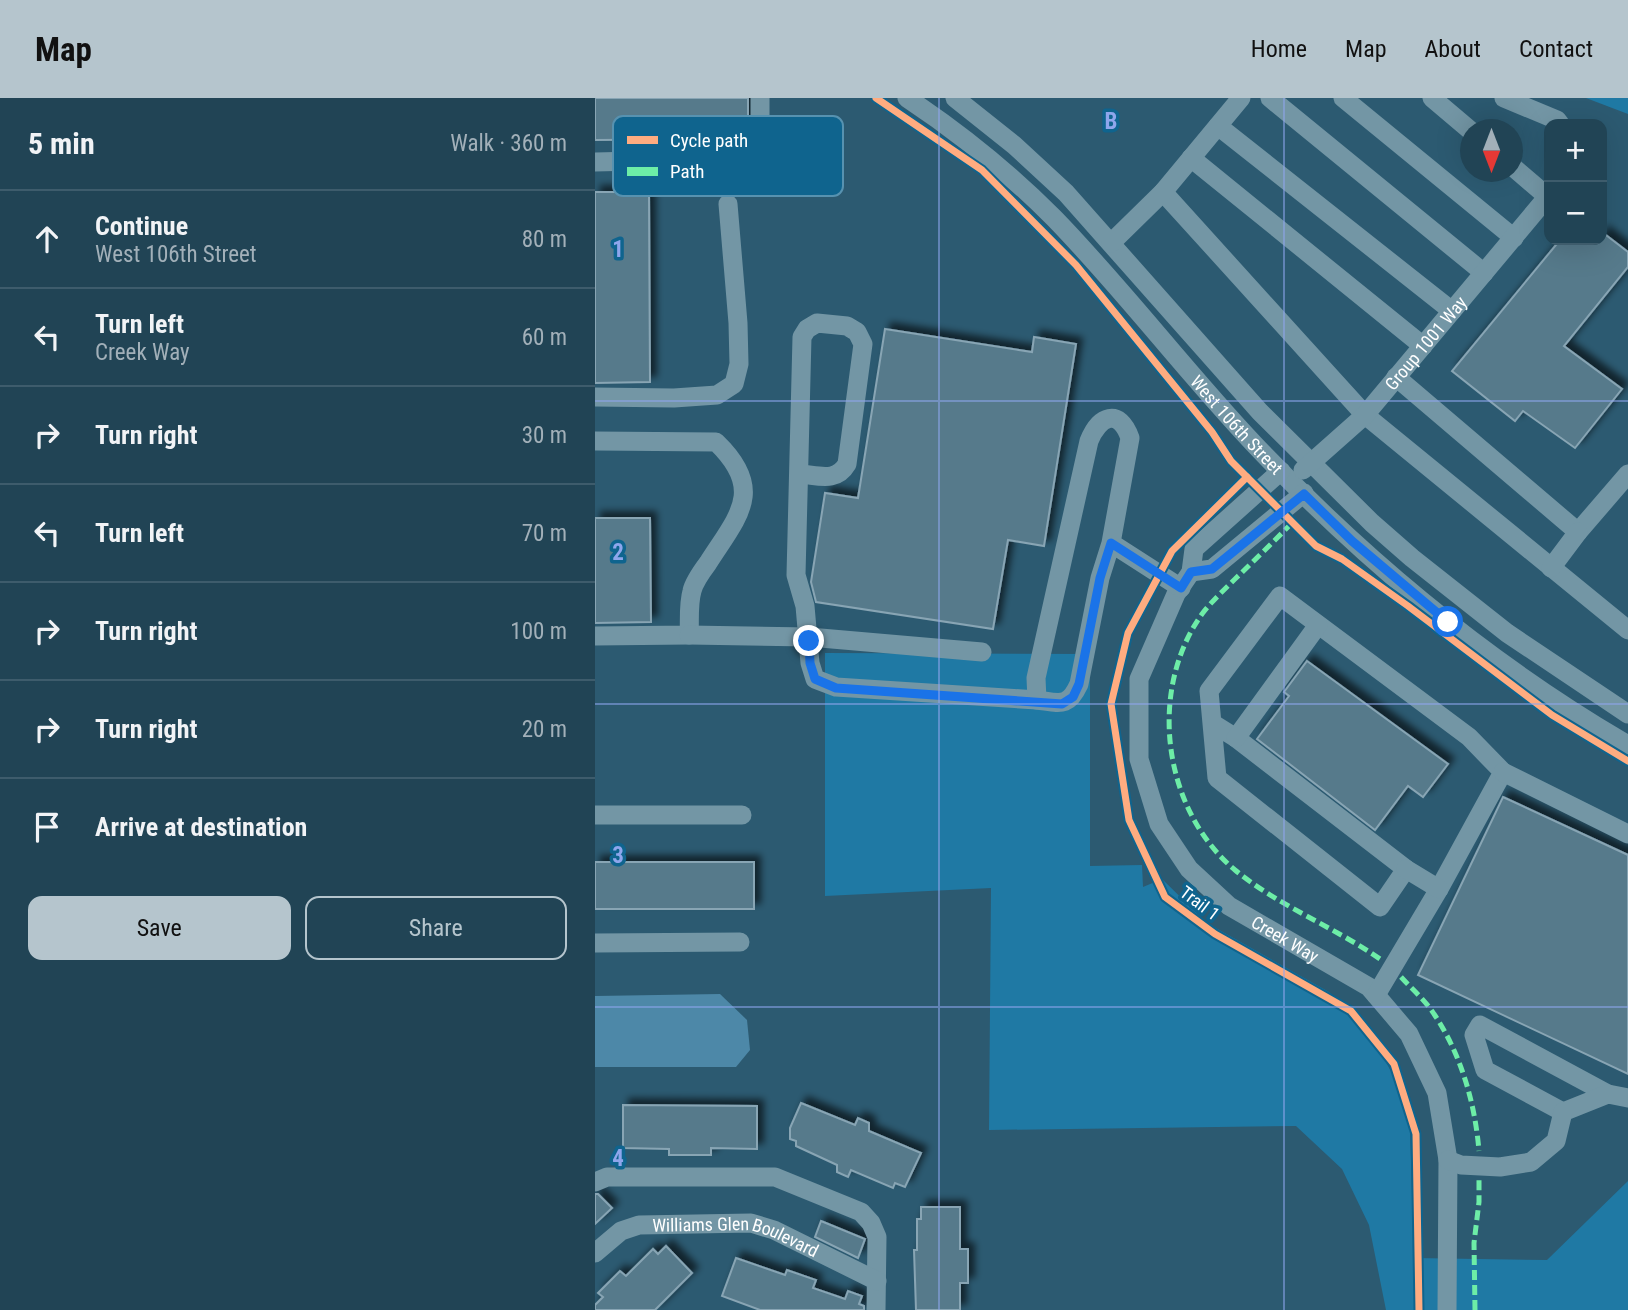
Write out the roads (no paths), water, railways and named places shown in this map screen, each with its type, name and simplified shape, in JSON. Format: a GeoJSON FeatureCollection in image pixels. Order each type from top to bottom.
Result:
{"type":"FeatureCollection","features":[{"type":"Feature","properties":{"kind":"street"},"geometry":{"type":"LineString","coordinates":[[760,98],[760,116]]}},
{"type":"Feature","properties":{"kind":"street","name":"West 106th Street"},"geometry":{"type":"LineString","coordinates":[[907,98],[973,146],[1036,201],[1079,245],[1225,412],[1362,550],[1448,622],[1552,698],[1628,745]]}},
{"type":"Feature","properties":{"kind":"street","name":"West 106th Street"},"geometry":{"type":"LineString","coordinates":[[955,98],[1044,172],[1111,243],[1260,412],[1372,523],[1458,595],[1553,665],[1628,714]]}},
{"type":"Feature","properties":{"kind":"street"},"geometry":{"type":"LineString","coordinates":[[1111,243],[1163,192],[1241,98]]}},
{"type":"Feature","properties":{"kind":"street"},"geometry":{"type":"LineString","coordinates":[[1270,98],[1484,273]]}},
{"type":"Feature","properties":{"kind":"street"},"geometry":{"type":"LineString","coordinates":[[1343,98],[1514,238]]}},
{"type":"Feature","properties":{"kind":"street"},"geometry":{"type":"LineString","coordinates":[[1432,98],[1460,122]]}},
{"type":"Feature","properties":{"kind":"street"},"geometry":{"type":"LineString","coordinates":[[1504,98],[1555,119]]}},
{"type":"Feature","properties":{"kind":"street"},"geometry":{"type":"LineString","coordinates":[[1218,126],[1452,311]]}},
{"type":"Feature","properties":{"kind":"street"},"geometry":{"type":"LineString","coordinates":[[1191,159],[1423,346]]}},
{"type":"Feature","properties":{"kind":"street"},"geometry":{"type":"LineString","coordinates":[[595,162],[613,162]]}},
{"type":"Feature","properties":{"kind":"street"},"geometry":{"type":"LineString","coordinates":[[1523,175],[1544,193]]}},
{"type":"Feature","properties":{"kind":"street"},"geometry":{"type":"LineString","coordinates":[[1163,192],[1365,415],[1628,630]]}},
{"type":"Feature","properties":{"kind":"street","name":"Group 1001 Way"},"geometry":{"type":"LineString","coordinates":[[1292,482],[1365,415],[1544,201]]}},
{"type":"Feature","properties":{"kind":"street"},"geometry":{"type":"LineString","coordinates":[[595,397],[717,396],[734,384],[739,365],[738,323],[730,254],[728,204]]}},
{"type":"Feature","properties":{"kind":"street"},"geometry":{"type":"LineString","coordinates":[[799,474],[836,477],[847,464],[863,344],[857,331],[847,326],[817,323],[807,329],[802,337],[796,575],[805,606],[810,663],[815,679],[836,688],[1037,700],[1062,704],[1073,697],[1079,684],[1100,578],[1111,543],[1130,438],[1125,425],[1117,419],[1105,419],[1095,426],[1089,441],[1036,678],[1037,700]]}},
{"type":"Feature","properties":{"kind":"street"},"geometry":{"type":"LineString","coordinates":[[1397,377],[1578,532]]}},
{"type":"Feature","properties":{"kind":"street"},"geometry":{"type":"LineString","coordinates":[[595,441],[716,442],[729,454],[739,470],[744,492],[741,511],[692,591],[689,635]]}},
{"type":"Feature","properties":{"kind":"street"},"geometry":{"type":"LineString","coordinates":[[1551,568],[1628,474]]}},
{"type":"Feature","properties":{"kind":"street"},"geometry":{"type":"LineString","coordinates":[[1111,543],[1186,580],[1212,569],[1292,482]]}},
{"type":"Feature","properties":{"kind":"street","name":"Creek Way"},"geometry":{"type":"LineString","coordinates":[[1292,482],[1194,549],[1186,580],[1139,679],[1139,760],[1159,824],[1189,869],[1229,906],[1369,987],[1409,1034],[1437,1093],[1448,1160],[1447,1310]]}},
{"type":"Feature","properties":{"kind":"street"},"geometry":{"type":"LineString","coordinates":[[1406,869],[1380,907],[1217,778],[1209,691],[1280,596],[1469,737],[1503,772],[1628,834]]}},
{"type":"Feature","properties":{"kind":"street"},"geometry":{"type":"LineString","coordinates":[[1236,738],[1318,625]]}},
{"type":"Feature","properties":{"kind":"street"},"geometry":{"type":"LineString","coordinates":[[595,636],[809,637],[982,652]]}},
{"type":"Feature","properties":{"kind":"street"},"geometry":{"type":"LineString","coordinates":[[1212,723],[1236,738],[1406,869],[1439,889]]}},
{"type":"Feature","properties":{"kind":"street"},"geometry":{"type":"LineString","coordinates":[[1375,995],[1439,889],[1503,772]]}},
{"type":"Feature","properties":{"kind":"street"},"geometry":{"type":"LineString","coordinates":[[595,815],[742,815]]}},
{"type":"Feature","properties":{"kind":"street"},"geometry":{"type":"LineString","coordinates":[[595,943],[740,942]]}},
{"type":"Feature","properties":{"kind":"street"},"geometry":{"type":"LineString","coordinates":[[1563,1112],[1485,1070],[1474,1035],[1480,1025],[1608,1094],[1628,1098]]}},
{"type":"Feature","properties":{"kind":"street"},"geometry":{"type":"LineString","coordinates":[[1563,1112],[1608,1094]]}},
{"type":"Feature","properties":{"kind":"street"},"geometry":{"type":"LineString","coordinates":[[1448,1160],[1461,1165],[1500,1167],[1531,1162],[1556,1141],[1563,1112]]}},
{"type":"Feature","properties":{"kind":"street"},"geometry":{"type":"LineString","coordinates":[[595,1182],[607,1177],[775,1177],[861,1212],[871,1223],[877,1237],[876,1310]]}},
{"type":"Feature","properties":{"kind":"street","name":"Williams Glen Boulevard"},"geometry":{"type":"LineString","coordinates":[[595,1253],[621,1231],[639,1224],[751,1223],[774,1230],[877,1281]]}}]}
